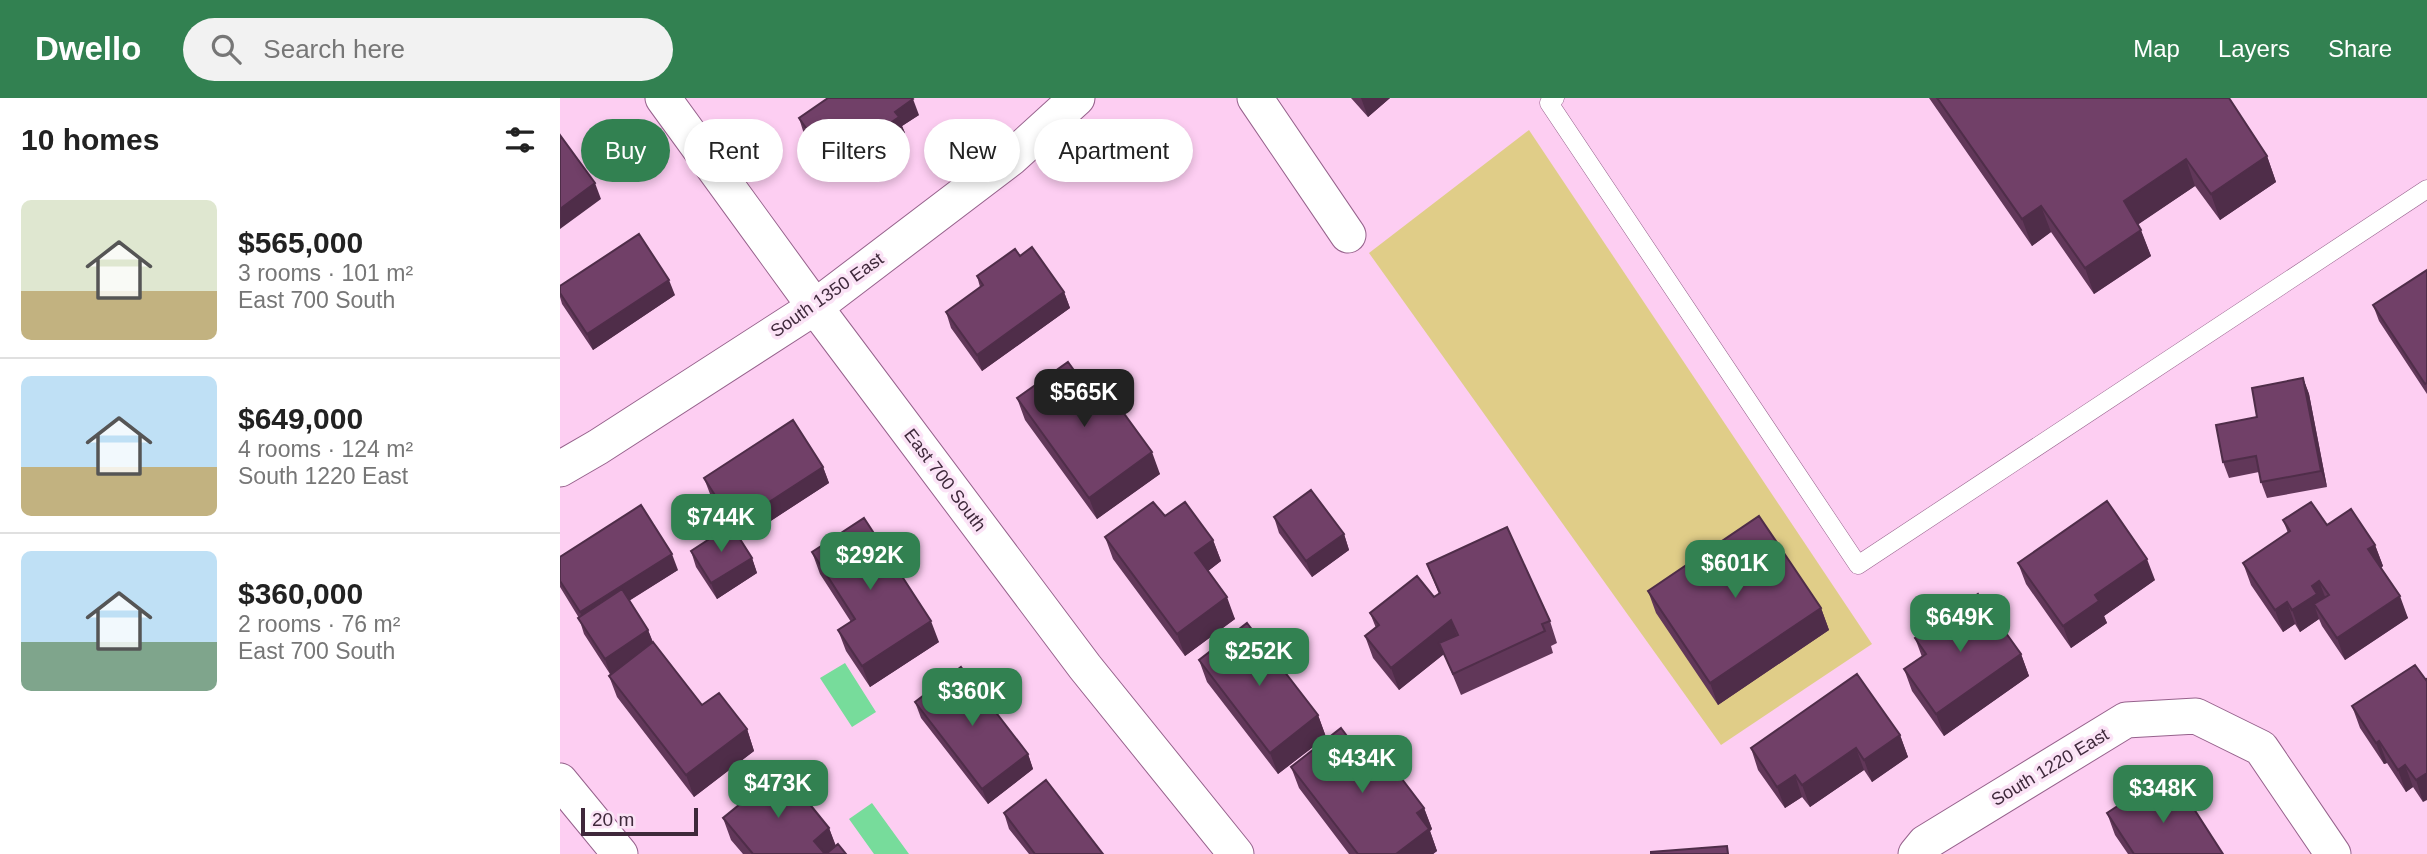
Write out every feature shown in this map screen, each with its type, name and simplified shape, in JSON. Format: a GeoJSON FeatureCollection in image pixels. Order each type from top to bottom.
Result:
{"type":"FeatureCollection","features":[{"type":"Feature","properties":{"kind":"street","name":"East 700 South"},"geometry":{"type":"LineString","coordinates":[[663,98],[815,307],[1085,667],[1236,854]]}},
{"type":"Feature","properties":{"kind":"street","name":"South 1350 East"},"geometry":{"type":"LineString","coordinates":[[560,469],[815,307],[1011,158],[1077,98]]}},
{"type":"Feature","properties":{"kind":"street"},"geometry":{"type":"LineString","coordinates":[[1255,98],[1348,235]]}},
{"type":"Feature","properties":{"kind":"street","name":"South 1220 East"},"geometry":{"type":"LineString","coordinates":[[1916,854],[1925,843],[2126,720],[2196,716],[2261,748],[2333,854]]}},
{"type":"Feature","properties":{"kind":"street"},"geometry":{"type":"LineString","coordinates":[[560,781],[621,854]]}},
{"type":"Feature","properties":{"kind":"lane"},"geometry":{"type":"LineString","coordinates":[[1555,98],[1549,103],[1858,565],[2427,189]]}},
{"type":"Feature","properties":{"kind":"shaded area"},"geometry":{"type":"Polygon","coordinates":[[[1529,130],[1872,644],[1721,745],[1369,253],[1529,130]]]}},
{"type":"Feature","properties":{"kind":"shaded area"},"geometry":{"type":"Polygon","coordinates":[[[845,663],[876,712],[852,727],[820,678],[845,663]]]}},
{"type":"Feature","properties":{"kind":"shaded area"},"geometry":{"type":"Polygon","coordinates":[[[872,803],[909,854],[874,854],[849,819],[872,803]]]}},
{"type":"Feature","properties":{"kind":"building"},"geometry":{"type":"Polygon","coordinates":[[[828,98],[913,99],[895,112],[899,117],[896,119],[799,118],[828,98]]]}},
{"type":"Feature","properties":{"kind":"building"},"geometry":{"type":"Polygon","coordinates":[[[1937,98],[2229,98],[2267,156],[2211,194],[2186,159],[2124,201],[2141,230],[2085,268],[2041,206],[2022,219],[1937,98]]]}},
{"type":"Feature","properties":{"kind":"building"},"geometry":{"type":"Polygon","coordinates":[[[560,135],[581,164],[581,182],[595,183],[560,209],[560,135]]]}},
{"type":"Feature","properties":{"kind":"building"},"geometry":{"type":"Polygon","coordinates":[[[639,234],[669,280],[587,334],[560,293],[560,286],[639,234]]]}},
{"type":"Feature","properties":{"kind":"building"},"geometry":{"type":"Polygon","coordinates":[[[1032,247],[1064,292],[977,355],[946,312],[983,285],[977,276],[1015,249],[1020,256],[1032,247]]]}},
{"type":"Feature","properties":{"kind":"building"},"geometry":{"type":"Polygon","coordinates":[[[2427,270],[2427,383],[2425,384],[2373,305],[2427,270]]]}},
{"type":"Feature","properties":{"kind":"building"},"geometry":{"type":"Polygon","coordinates":[[[1068,362],[1097,402],[1109,393],[1152,452],[1089,498],[1017,398],[1068,362]]]}},
{"type":"Feature","properties":{"kind":"building"},"geometry":{"type":"Polygon","coordinates":[[[2303,378],[2321,471],[2261,482],[2256,456],[2223,462],[2216,425],[2257,417],[2252,388],[2303,378]]]}},
{"type":"Feature","properties":{"kind":"building"},"geometry":{"type":"Polygon","coordinates":[[[793,420],[823,467],[734,525],[704,478],[793,420]]]}},
{"type":"Feature","properties":{"kind":"building"},"geometry":{"type":"Polygon","coordinates":[[[1311,490],[1344,534],[1306,561],[1274,517],[1311,490]]]}},
{"type":"Feature","properties":{"kind":"building"},"geometry":{"type":"Polygon","coordinates":[[[2107,501],[2147,559],[2095,595],[2099,601],[2063,626],[2018,563],[2107,501]]]}},
{"type":"Feature","properties":{"kind":"building"},"geometry":{"type":"Polygon","coordinates":[[[1153,502],[1165,516],[1185,502],[1213,540],[1195,553],[1227,597],[1177,634],[1105,537],[1153,502]]]}},
{"type":"Feature","properties":{"kind":"building"},"geometry":{"type":"Polygon","coordinates":[[[2311,502],[2327,525],[2351,509],[2375,545],[2368,549],[2400,596],[2337,638],[2314,604],[2329,595],[2319,581],[2312,586],[2317,594],[2292,610],[2287,602],[2275,610],[2243,563],[2290,531],[2283,520],[2311,502]]]}},
{"type":"Feature","properties":{"kind":"building"},"geometry":{"type":"Polygon","coordinates":[[[641,505],[672,554],[580,612],[560,581],[560,557],[641,505]]]}},
{"type":"Feature","properties":{"kind":"building"},"geometry":{"type":"Polygon","coordinates":[[[1759,516],[1821,608],[1710,683],[1648,591],[1759,516]]]}},
{"type":"Feature","properties":{"kind":"building"},"geometry":{"type":"Polygon","coordinates":[[[864,518],[931,621],[862,666],[838,630],[855,619],[812,552],[864,518]]]}},
{"type":"Feature","properties":{"kind":"building"},"geometry":{"type":"Polygon","coordinates":[[[731,525],[752,558],[711,583],[691,551],[731,525]]]}},
{"type":"Feature","properties":{"kind":"building"},"geometry":{"type":"Polygon","coordinates":[[[1507,527],[1550,621],[1542,624],[1545,631],[1453,674],[1439,643],[1458,635],[1451,620],[1391,668],[1365,636],[1379,625],[1370,613],[1417,576],[1434,597],[1440,593],[1427,564],[1507,527]]]}},
{"type":"Feature","properties":{"kind":"building"},"geometry":{"type":"Polygon","coordinates":[[[622,589],[648,630],[605,659],[578,618],[622,589]]]}},
{"type":"Feature","properties":{"kind":"building"},"geometry":{"type":"Polygon","coordinates":[[[1978,594],[2021,654],[1936,714],[1904,669],[1926,654],[1915,638],[1978,594]]]}},
{"type":"Feature","properties":{"kind":"building"},"geometry":{"type":"Polygon","coordinates":[[[1247,623],[1318,715],[1270,753],[1199,660],[1247,623]]]}},
{"type":"Feature","properties":{"kind":"building"},"geometry":{"type":"Polygon","coordinates":[[[653,642],[702,705],[719,693],[747,729],[686,775],[609,676],[653,642]]]}},
{"type":"Feature","properties":{"kind":"building"},"geometry":{"type":"Polygon","coordinates":[[[2415,665],[2427,679],[2427,773],[2416,780],[2405,765],[2398,770],[2379,741],[2376,743],[2352,706],[2415,665]]]}},
{"type":"Feature","properties":{"kind":"building"},"geometry":{"type":"Polygon","coordinates":[[[961,667],[1028,754],[982,789],[915,702],[961,667]]]}},
{"type":"Feature","properties":{"kind":"building"},"geometry":{"type":"Polygon","coordinates":[[[1857,674],[1900,735],[1864,760],[1856,748],[1802,785],[1795,775],[1777,787],[1751,748],[1857,674]]]}},
{"type":"Feature","properties":{"kind":"building"},"geometry":{"type":"Polygon","coordinates":[[[1341,728],[1359,752],[1373,741],[1424,808],[1417,813],[1429,829],[1396,854],[1358,854],[1291,767],[1341,728]]]}},
{"type":"Feature","properties":{"kind":"building"},"geometry":{"type":"Polygon","coordinates":[[[782,770],[829,828],[814,841],[825,854],[753,854],[723,818],[782,770]]]}},
{"type":"Feature","properties":{"kind":"building"},"geometry":{"type":"Polygon","coordinates":[[[1046,780],[1103,854],[1035,854],[1004,813],[1046,780]]]}},
{"type":"Feature","properties":{"kind":"building"},"geometry":{"type":"Polygon","coordinates":[[[2163,783],[2173,799],[2183,792],[2223,854],[2134,854],[2107,813],[2133,796],[2136,801],[2163,783]]]}},
{"type":"Feature","properties":{"kind":"building"},"geometry":{"type":"Polygon","coordinates":[[[838,844],[846,854],[826,854],[838,844]]]}},
{"type":"Feature","properties":{"kind":"building"},"geometry":{"type":"Polygon","coordinates":[[[1727,846],[1728,854],[1651,854],[1651,852],[1727,846]]]}}]}
